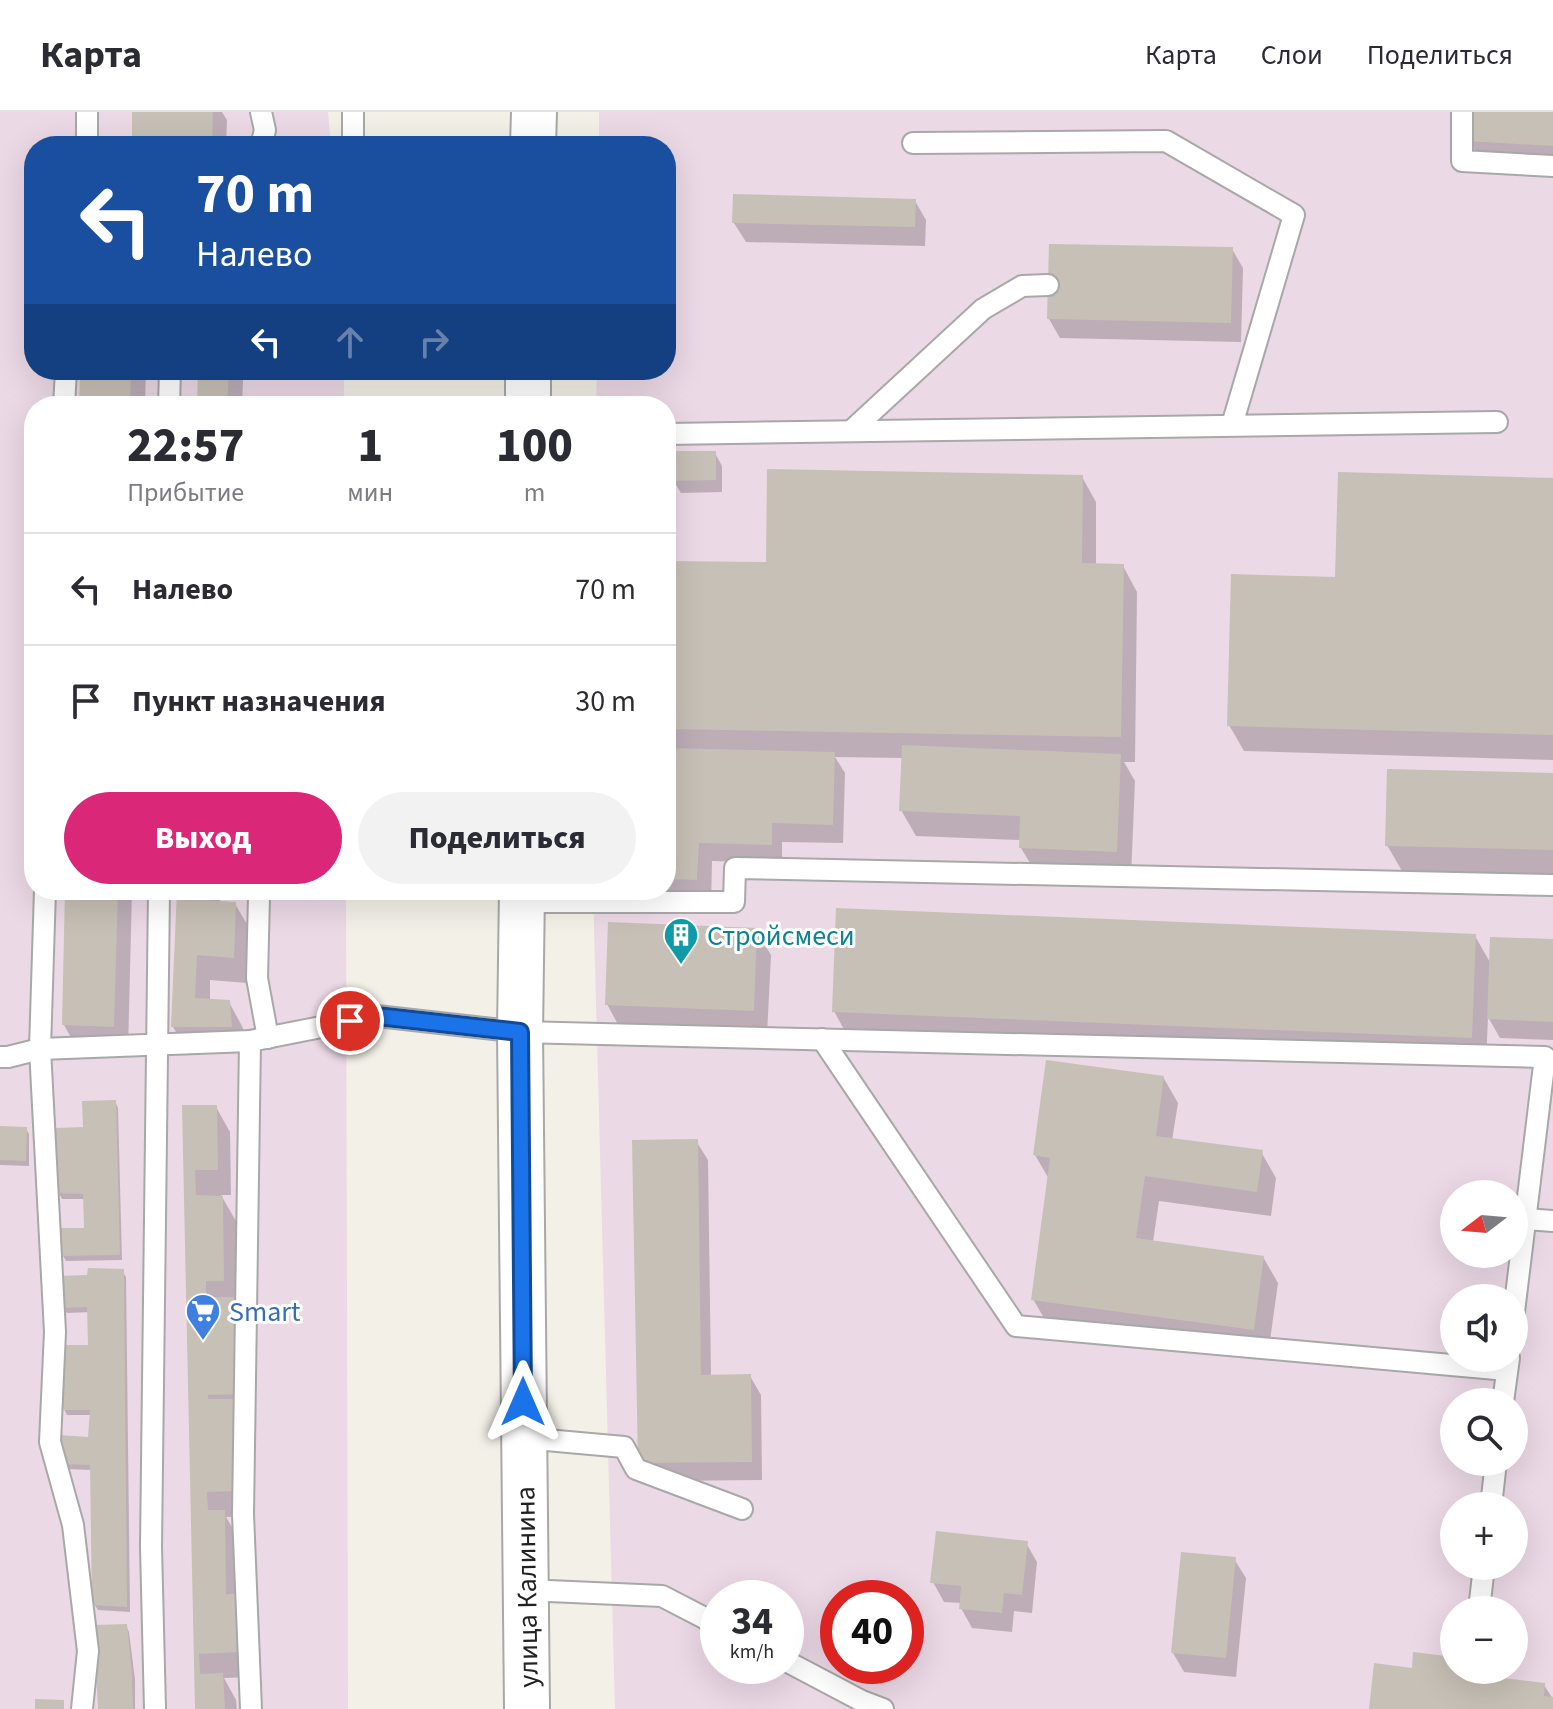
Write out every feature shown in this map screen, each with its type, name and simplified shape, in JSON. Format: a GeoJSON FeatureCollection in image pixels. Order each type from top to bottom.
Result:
{"type":"FeatureCollection","features":[{"type":"Feature","properties":{"kind":"street"},"geometry":{"type":"LineString","coordinates":[[533,136],[534,112]]}},
{"type":"Feature","properties":{"kind":"street","name":"улица Калинина"},"geometry":{"type":"LineString","coordinates":[[522,900],[520,1032],[527,1709]]}},
{"type":"Feature","properties":{"kind":"lane"},"geometry":{"type":"LineString","coordinates":[[87,112],[87,136]]}},
{"type":"Feature","properties":{"kind":"lane"},"geometry":{"type":"LineString","coordinates":[[261,112],[264,136]]}},
{"type":"Feature","properties":{"kind":"lane"},"geometry":{"type":"LineString","coordinates":[[353,112],[353,136]]}},
{"type":"Feature","properties":{"kind":"lane"},"geometry":{"type":"LineString","coordinates":[[1462,112],[1462,161],[1553,166]]}},
{"type":"Feature","properties":{"kind":"lane"},"geometry":{"type":"LineString","coordinates":[[913,143],[1166,141],[1294,215],[1232,425]]}},
{"type":"Feature","properties":{"kind":"lane"},"geometry":{"type":"LineString","coordinates":[[851,431],[983,309],[1022,286],[1048,285]]}},
{"type":"Feature","properties":{"kind":"lane"},"geometry":{"type":"LineString","coordinates":[[676,434],[1497,422]]}},
{"type":"Feature","properties":{"kind":"lane"},"geometry":{"type":"LineString","coordinates":[[663,900],[734,902],[735,868],[1553,885]]}},
{"type":"Feature","properties":{"kind":"lane"},"geometry":{"type":"LineString","coordinates":[[45,900],[40,1049],[55,1332],[50,1442],[73,1525],[77,1556],[88,1651],[82,1709]]}},
{"type":"Feature","properties":{"kind":"lane"},"geometry":{"type":"LineString","coordinates":[[155,1709],[151,1547],[159,900]]}},
{"type":"Feature","properties":{"kind":"lane"},"geometry":{"type":"LineString","coordinates":[[251,1709],[243,1514],[259,1040],[259,900]]}},
{"type":"Feature","properties":{"kind":"lane"},"geometry":{"type":"LineString","coordinates":[[0,1057],[40,1049],[259,1040],[377,1016],[520,1032],[1545,1057],[1528,1195]]}},
{"type":"Feature","properties":{"kind":"lane"},"geometry":{"type":"LineString","coordinates":[[822,1039],[1016,1326],[1440,1359]]}},
{"type":"Feature","properties":{"kind":"lane"},"geometry":{"type":"LineString","coordinates":[[1528,1219],[1553,1221]]}},
{"type":"Feature","properties":{"kind":"lane"},"geometry":{"type":"LineString","coordinates":[[524,1438],[624,1447],[636,1469],[742,1509]]}},
{"type":"Feature","properties":{"kind":"lane"},"geometry":{"type":"LineString","coordinates":[[526,1590],[662,1596],[700,1616]]}},
{"type":"Feature","properties":{"kind":"lane"},"geometry":{"type":"LineString","coordinates":[[804,1670],[883,1709]]}},
{"type":"Feature","properties":{"kind":"shaded area"},"geometry":{"type":"Polygon","coordinates":[[[0,112],[328,112],[330,136],[24,136],[24,380],[344,380],[344,396],[24,396],[24,900],[346,900],[348,1709],[0,1709],[0,112]]]}},
{"type":"Feature","properties":{"kind":"shaded area"},"geometry":{"type":"Polygon","coordinates":[[[599,112],[1553,112],[1553,1709],[615,1709],[593,900],[676,900],[676,396],[596,396],[597,380],[676,380],[676,136],[599,136],[599,112]]]}},
{"type":"Feature","properties":{"kind":"building"},"geometry":{"type":"Polygon","coordinates":[[[132,112],[213,112],[212,136],[132,136],[132,112]]]}},
{"type":"Feature","properties":{"kind":"building"},"geometry":{"type":"Polygon","coordinates":[[[1469,112],[1553,112],[1553,146],[1467,141],[1469,112]]]}},
{"type":"Feature","properties":{"kind":"building"},"geometry":{"type":"Polygon","coordinates":[[[733,194],[916,199],[915,227],[732,223],[733,194]]]}},
{"type":"Feature","properties":{"kind":"building"},"geometry":{"type":"Polygon","coordinates":[[[1049,244],[1233,247],[1231,323],[1047,319],[1049,244]]]}},
{"type":"Feature","properties":{"kind":"building"},"geometry":{"type":"Polygon","coordinates":[[[80,380],[131,380],[130,396],[79,396],[80,380]]]}},
{"type":"Feature","properties":{"kind":"building"},"geometry":{"type":"Polygon","coordinates":[[[198,380],[228,380],[228,396],[197,396],[198,380]]]}},
{"type":"Feature","properties":{"kind":"building"},"geometry":{"type":"Polygon","coordinates":[[[676,451],[716,451],[716,480],[676,481],[676,451]]]}},
{"type":"Feature","properties":{"kind":"building"},"geometry":{"type":"Polygon","coordinates":[[[767,469],[1083,475],[1082,563],[1124,564],[1121,737],[676,729],[676,561],[766,562],[767,469]]]}},
{"type":"Feature","properties":{"kind":"building"},"geometry":{"type":"Polygon","coordinates":[[[1338,472],[1553,478],[1553,735],[1227,726],[1231,574],[1335,577],[1338,472]]]}},
{"type":"Feature","properties":{"kind":"building"},"geometry":{"type":"Polygon","coordinates":[[[902,745],[1121,754],[1117,852],[1019,848],[1020,816],[899,811],[902,745]]]}},
{"type":"Feature","properties":{"kind":"building"},"geometry":{"type":"Polygon","coordinates":[[[676,748],[835,752],[833,825],[772,823],[772,845],[699,843],[697,880],[676,879],[676,748]]]}},
{"type":"Feature","properties":{"kind":"building"},"geometry":{"type":"Polygon","coordinates":[[[1387,769],[1553,773],[1553,850],[1385,846],[1387,769]]]}},
{"type":"Feature","properties":{"kind":"building"},"geometry":{"type":"Polygon","coordinates":[[[65,900],[118,900],[114,1027],[62,1025],[65,900]]]}},
{"type":"Feature","properties":{"kind":"building"},"geometry":{"type":"Polygon","coordinates":[[[177,900],[236,902],[234,958],[197,955],[195,998],[230,1000],[232,1027],[171,1027],[177,900]]]}},
{"type":"Feature","properties":{"kind":"building"},"geometry":{"type":"Polygon","coordinates":[[[836,908],[1476,934],[1472,1038],[832,1012],[836,908]]]}},
{"type":"Feature","properties":{"kind":"building","name":"Стройсмеси"},"geometry":{"type":"Polygon","coordinates":[[[608,922],[757,928],[754,1011],[605,1005],[608,922]]]}},
{"type":"Feature","properties":{"kind":"building"},"geometry":{"type":"Polygon","coordinates":[[[1490,937],[1553,939],[1553,1022],[1487,1019],[1490,937]]]}},
{"type":"Feature","properties":{"kind":"building"},"geometry":{"type":"Polygon","coordinates":[[[1046,1060],[1164,1076],[1156,1136],[1263,1150],[1257,1192],[1145,1176],[1136,1238],[1264,1256],[1254,1330],[1031,1300],[1050,1158],[1033,1155],[1046,1060]]]}},
{"type":"Feature","properties":{"kind":"building"},"geometry":{"type":"Polygon","coordinates":[[[116,1100],[120,1255],[61,1256],[61,1228],[84,1228],[83,1194],[57,1193],[55,1128],[83,1127],[82,1101],[116,1100]]]}},
{"type":"Feature","properties":{"kind":"building"},"geometry":{"type":"Polygon","coordinates":[[[182,1105],[217,1105],[218,1170],[195,1170],[196,1195],[223,1196],[224,1281],[206,1281],[206,1297],[243,1297],[243,1394],[208,1395],[208,1399],[237,1399],[238,1491],[207,1492],[208,1510],[225,1510],[226,1594],[237,1594],[240,1652],[199,1654],[200,1674],[223,1673],[225,1709],[195,1709],[182,1105]]]}},
{"type":"Feature","properties":{"kind":"building"},"geometry":{"type":"Polygon","coordinates":[[[0,1126],[27,1127],[26,1161],[0,1160],[0,1126]]]}},
{"type":"Feature","properties":{"kind":"building"},"geometry":{"type":"Polygon","coordinates":[[[698,1139],[701,1375],[751,1374],[752,1462],[638,1463],[632,1140],[698,1139]]]}},
{"type":"Feature","properties":{"kind":"building"},"geometry":{"type":"Polygon","coordinates":[[[88,1268],[124,1269],[127,1607],[92,1605],[90,1465],[60,1464],[59,1435],[88,1437],[90,1410],[62,1410],[59,1345],[88,1345],[87,1307],[61,1308],[60,1276],[87,1275],[88,1268]]]}},
{"type":"Feature","properties":{"kind":"building"},"geometry":{"type":"Polygon","coordinates":[[[936,1531],[1028,1541],[1022,1595],[1004,1593],[1002,1613],[959,1609],[961,1586],[930,1583],[936,1531]]]}},
{"type":"Feature","properties":{"kind":"building"},"geometry":{"type":"Polygon","coordinates":[[[1181,1552],[1236,1557],[1226,1658],[1171,1653],[1181,1552]]]}},
{"type":"Feature","properties":{"kind":"building"},"geometry":{"type":"Polygon","coordinates":[[[127,1624],[133,1709],[98,1709],[94,1625],[127,1624]]]}},
{"type":"Feature","properties":{"kind":"building"},"geometry":{"type":"Polygon","coordinates":[[[1413,1652],[1440,1655],[1440,1684],[1545,1683],[1544,1696],[1553,1697],[1553,1709],[1369,1709],[1374,1663],[1412,1668],[1413,1652]]]}},
{"type":"Feature","properties":{"kind":"building"},"geometry":{"type":"Polygon","coordinates":[[[35,1699],[64,1700],[64,1709],[35,1709],[35,1699]]]}},
{"type":"Feature","properties":{"kind":"place","name":"Стройсмеси"},"geometry":{"type":"Point","coordinates":[681,966]}},
{"type":"Feature","properties":{"kind":"place","name":"Smart"},"geometry":{"type":"Point","coordinates":[203,1342]}},
{"type":"Feature","properties":{"kind":"route"},"geometry":{"type":"LineString","coordinates":[[350,1021],[377,1016],[520,1032],[523,1402]]}}]}
